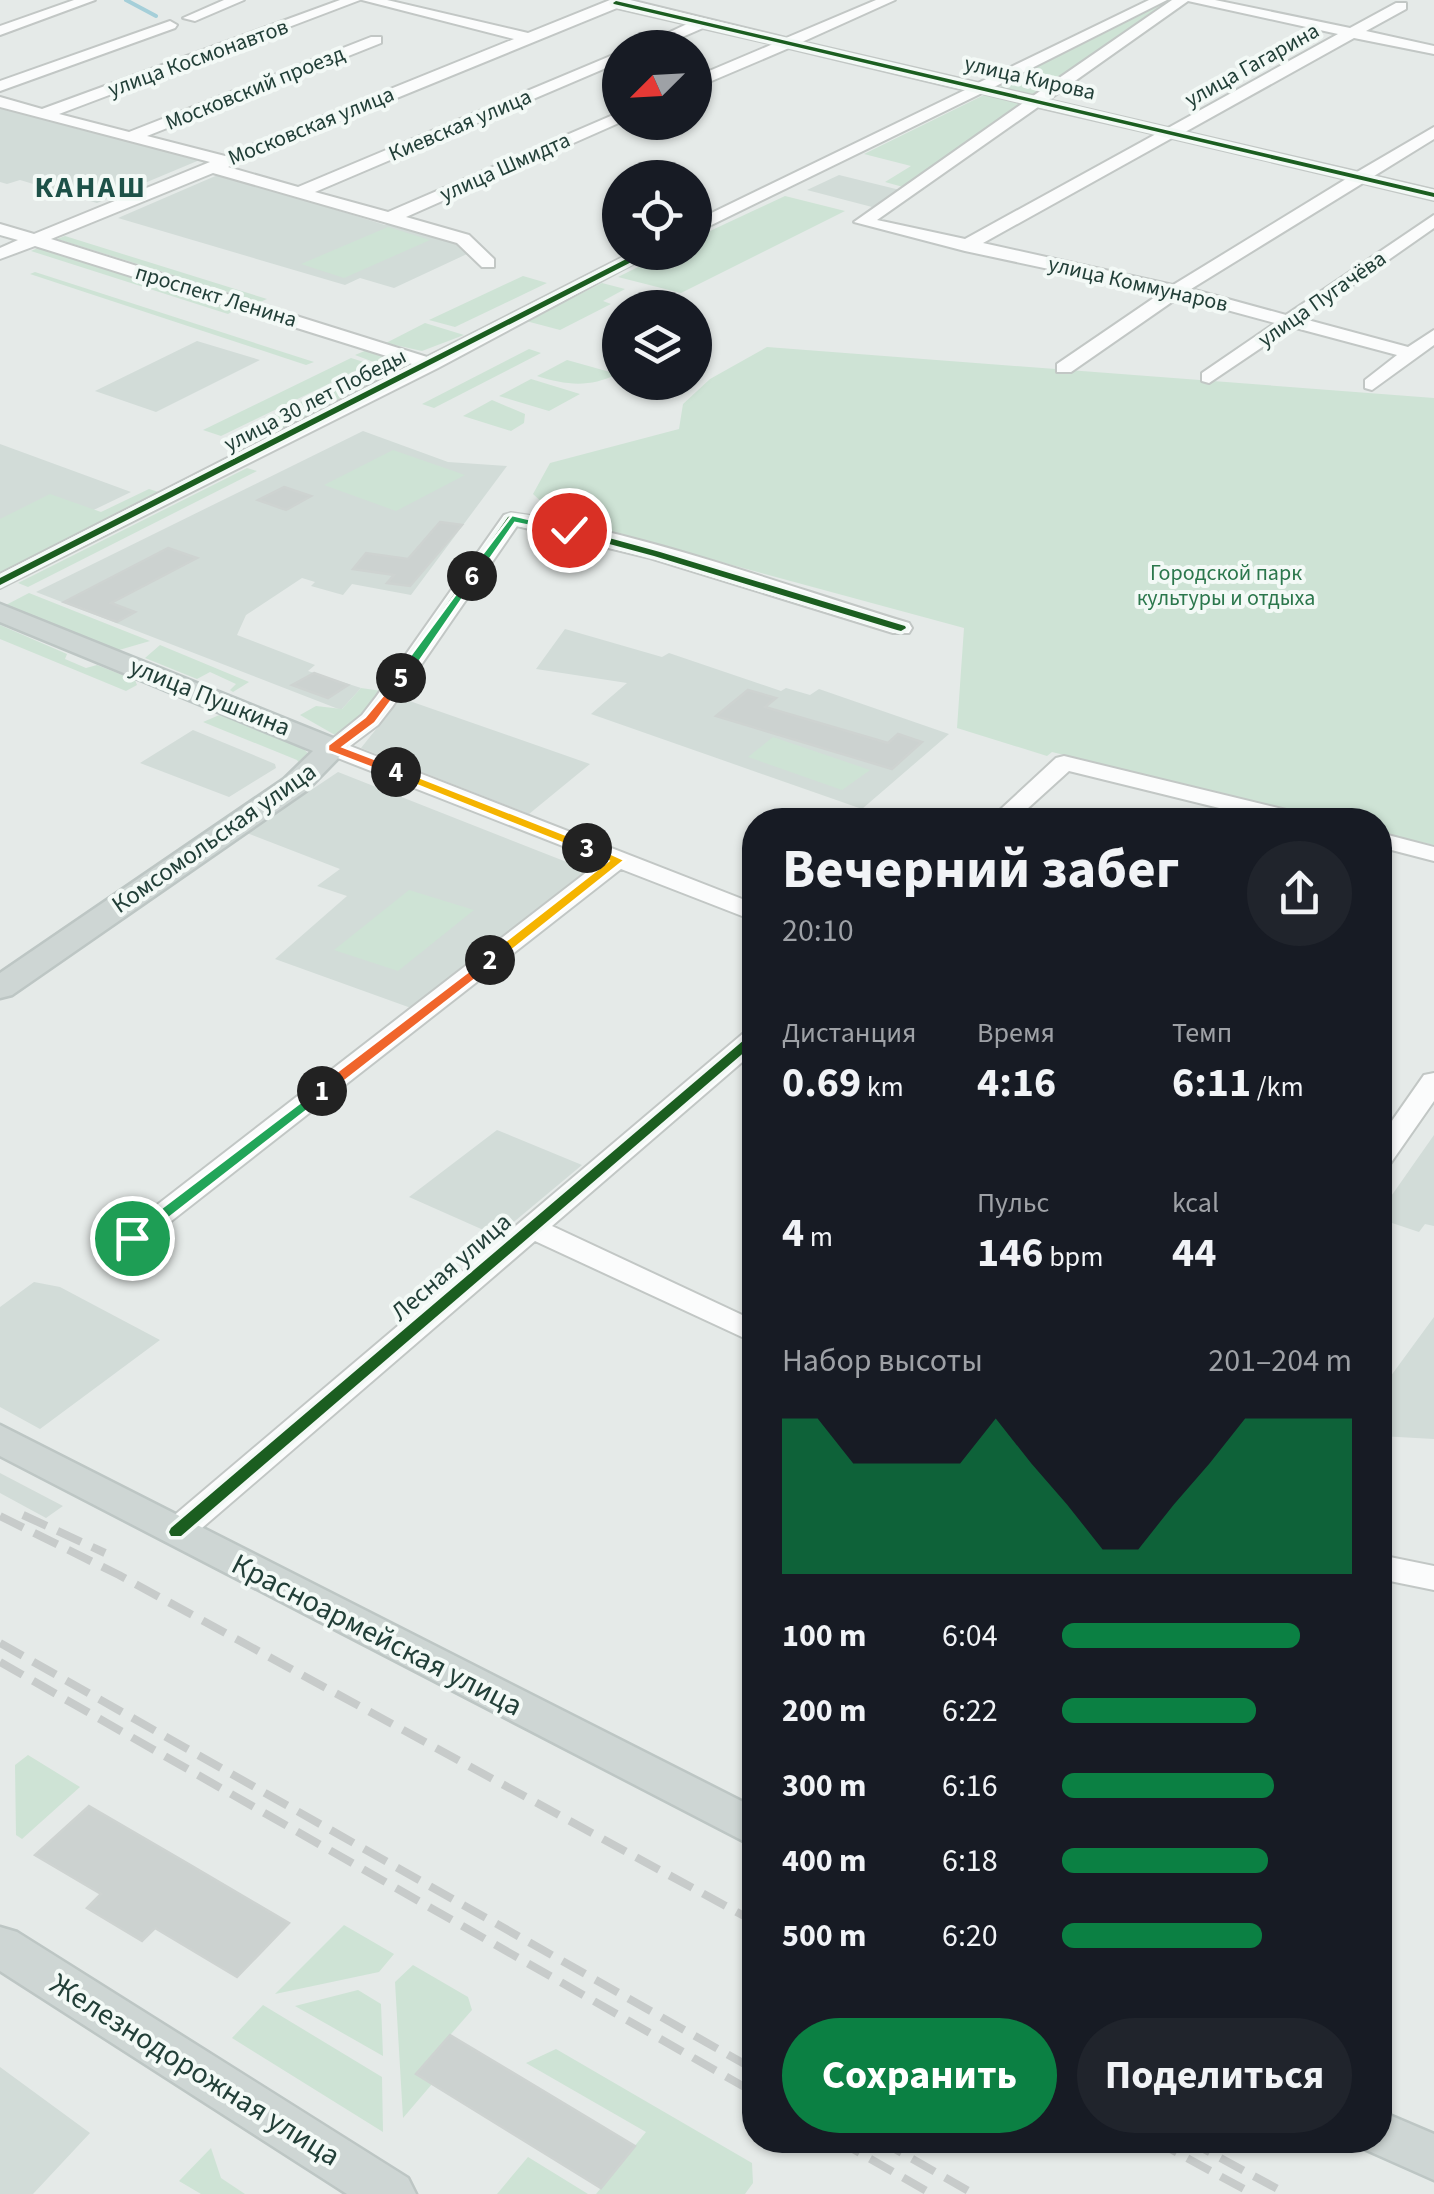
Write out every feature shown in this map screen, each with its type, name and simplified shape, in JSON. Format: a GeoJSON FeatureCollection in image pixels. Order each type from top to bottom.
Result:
{"type":"FeatureCollection","features":[{"type":"Feature","properties":{"kind":"main road","name":"улица Пушкина"},"geometry":{"type":"LineString","coordinates":[[161,677],[332,748]]}},
{"type":"Feature","properties":{"kind":"main road","name":"Комсомольская улица"},"geometry":{"type":"LineString","coordinates":[[0,988],[295,786],[332,748]]}},
{"type":"Feature","properties":{"kind":"main road","name":"Красноармейская улица"},"geometry":{"type":"LineString","coordinates":[[0,1439],[742,1822]]}},
{"type":"Feature","properties":{"kind":"main road","name":"Железнодорожная улица"},"geometry":{"type":"LineString","coordinates":[[0,1946],[390,2194]]}},
{"type":"Feature","properties":{"kind":"main road"},"geometry":{"type":"LineString","coordinates":[[1392,2138],[1434,2158]]}},
{"type":"Feature","properties":{"kind":"street"},"geometry":{"type":"LineString","coordinates":[[0,31],[88,0]]}},
{"type":"Feature","properties":{"kind":"street"},"geometry":{"type":"LineString","coordinates":[[190,18],[237,0]]}},
{"type":"Feature","properties":{"kind":"street","name":"улица Космонавтов"},"geometry":{"type":"LineString","coordinates":[[42,115],[353,0]]}},
{"type":"Feature","properties":{"kind":"street"},"geometry":{"type":"LineString","coordinates":[[369,0],[529,38]]}},
{"type":"Feature","properties":{"kind":"street"},"geometry":{"type":"LineString","coordinates":[[712,77],[888,0]]}},
{"type":"Feature","properties":{"kind":"street"},"geometry":{"type":"LineString","coordinates":[[712,220],[1160,0]]}},
{"type":"Feature","properties":{"kind":"street"},"geometry":{"type":"LineString","coordinates":[[1039,101],[1180,0]]}},
{"type":"Feature","properties":{"kind":"street"},"geometry":{"type":"LineString","coordinates":[[1194,0],[1434,50]]}},
{"type":"Feature","properties":{"kind":"street","name":"Московская улица"},"geometry":{"type":"LineString","coordinates":[[0,254],[620,1]]}},
{"type":"Feature","properties":{"kind":"street","name":"улица Кирова"},"geometry":{"type":"LineString","coordinates":[[620,1],[1434,195]]}},
{"type":"Feature","properties":{"kind":"street","name":"улица Гагарина"},"geometry":{"type":"LineString","coordinates":[[965,246],[1400,6]]}},
{"type":"Feature","properties":{"kind":"street"},"geometry":{"type":"LineString","coordinates":[[685,30],[702,23]]}},
{"type":"Feature","properties":{"kind":"street"},"geometry":{"type":"LineString","coordinates":[[0,86],[170,25]]}},
{"type":"Feature","properties":{"kind":"street","name":"Московский проезд"},"geometry":{"type":"LineString","coordinates":[[134,136],[376,40]]}},
{"type":"Feature","properties":{"kind":"street","name":"Киевская улица"},"geometry":{"type":"LineString","coordinates":[[300,192],[602,65]]}},
{"type":"Feature","properties":{"kind":"street","name":"улица Коммунаров"},"geometry":{"type":"LineString","coordinates":[[1039,101],[863,222],[1176,291],[1410,352]]}},
{"type":"Feature","properties":{"kind":"street"},"geometry":{"type":"LineString","coordinates":[[0,102],[83,128],[134,136],[300,192],[463,239],[488,263]]}},
{"type":"Feature","properties":{"kind":"street","name":"улица Шмидта"},"geometry":{"type":"LineString","coordinates":[[390,218],[602,124]]}},
{"type":"Feature","properties":{"kind":"street"},"geometry":{"type":"LineString","coordinates":[[1064,368],[1176,291],[1434,132]]}},
{"type":"Feature","properties":{"kind":"street","name":"улица Пугачёва"},"geometry":{"type":"LineString","coordinates":[[1209,377],[1434,220]]}},
{"type":"Feature","properties":{"kind":"street","name":"проспект Ленина"},"geometry":{"type":"LineString","coordinates":[[0,229],[431,364]]}},
{"type":"Feature","properties":{"kind":"street","name":"улица 30 лет Победы"},"geometry":{"type":"LineString","coordinates":[[0,582],[612,270]]}},
{"type":"Feature","properties":{"kind":"street"},"geometry":{"type":"LineString","coordinates":[[1372,384],[1434,336]]}},
{"type":"Feature","properties":{"kind":"street","name":"Комсомольская улица"},"geometry":{"type":"LineString","coordinates":[[332,748],[370,720],[512,519],[547,524],[668,557],[901,628]]}},
{"type":"Feature","properties":{"kind":"street","name":"улица Пушкина"},"geometry":{"type":"LineString","coordinates":[[0,612],[161,677]]}},
{"type":"Feature","properties":{"kind":"street","name":"улица Пушкина"},"geometry":{"type":"LineString","coordinates":[[332,748],[742,908]]}},
{"type":"Feature","properties":{"kind":"street"},"geometry":{"type":"LineString","coordinates":[[1014,808],[1064,763],[1211,808]]}},
{"type":"Feature","properties":{"kind":"street"},"geometry":{"type":"LineString","coordinates":[[1392,843],[1434,854]]}},
{"type":"Feature","properties":{"kind":"street"},"geometry":{"type":"LineString","coordinates":[[132,1238],[618,860]]}},
{"type":"Feature","properties":{"kind":"street","name":"Лесная улица"},"geometry":{"type":"LineString","coordinates":[[176,1532],[742,1048]]}},
{"type":"Feature","properties":{"kind":"street"},"geometry":{"type":"LineString","coordinates":[[1392,1141],[1434,1081]]}},
{"type":"Feature","properties":{"kind":"street"},"geometry":{"type":"LineString","coordinates":[[532,1228],[742,1327]]}},
{"type":"Feature","properties":{"kind":"street"},"geometry":{"type":"LineString","coordinates":[[1392,1570],[1434,1578]]}},
{"type":"Feature","properties":{"kind":"shaded area"},"geometry":{"type":"Polygon","coordinates":[[[0,105],[81,130],[112,133],[202,159],[97,203],[20,180],[7,184],[0,182],[0,105]]]}},
{"type":"Feature","properties":{"kind":"shaded area"},"geometry":{"type":"Polygon","coordinates":[[[220,174],[385,225],[391,222],[482,247],[394,288],[360,278],[345,285],[118,218],[220,174]]]}},
{"type":"Feature","properties":{"kind":"shaded area"},"geometry":{"type":"Polygon","coordinates":[[[839,175],[900,190],[872,207],[807,190],[839,175]]]}},
{"type":"Feature","properties":{"kind":"shaded area"},"geometry":{"type":"Polygon","coordinates":[[[197,341],[260,360],[156,412],[95,391],[197,341]]]}},
{"type":"Feature","properties":{"kind":"shaded area"},"geometry":{"type":"Polygon","coordinates":[[[363,431],[448,462],[507,466],[411,595],[352,584],[343,595],[311,586],[315,582],[302,578],[246,615],[237,635],[315,665],[308,671],[361,688],[341,710],[36,592],[363,431]]]}},
{"type":"Feature","properties":{"kind":"shaded area"},"geometry":{"type":"Polygon","coordinates":[[[0,444],[131,492],[0,555],[0,444]]]}},
{"type":"Feature","properties":{"kind":"shaded area"},"geometry":{"type":"Polygon","coordinates":[[[565,629],[662,657],[669,653],[781,691],[786,688],[810,695],[819,689],[949,734],[859,808],[591,714],[627,683],[536,669],[565,629]]]}},
{"type":"Feature","properties":{"kind":"shaded area"},"geometry":{"type":"Polygon","coordinates":[[[401,698],[590,764],[529,814],[361,748],[401,698]]]}},
{"type":"Feature","properties":{"kind":"shaded area"},"geometry":{"type":"Polygon","coordinates":[[[193,730],[275,764],[276,768],[229,797],[140,763],[193,730]]]}},
{"type":"Feature","properties":{"kind":"shaded area"},"geometry":{"type":"Polygon","coordinates":[[[338,772],[587,870],[411,1008],[275,959],[347,896],[317,886],[340,869],[247,833],[338,772]]]}},
{"type":"Feature","properties":{"kind":"shaded area"},"geometry":{"type":"Polygon","coordinates":[[[497,1130],[582,1165],[497,1236],[409,1197],[497,1130]]]}},
{"type":"Feature","properties":{"kind":"shaded area"},"geometry":{"type":"Polygon","coordinates":[[[1434,1135],[1434,1226],[1425,1224],[1419,1232],[1392,1223],[1392,1195],[1434,1135]]]}},
{"type":"Feature","properties":{"kind":"shaded area"},"geometry":{"type":"Polygon","coordinates":[[[34,1282],[60,1287],[160,1340],[40,1429],[0,1407],[0,1307],[34,1282]]]}},
{"type":"Feature","properties":{"kind":"shaded area"},"geometry":{"type":"Polygon","coordinates":[[[1434,1317],[1434,1439],[1392,1437],[1392,1374],[1434,1317]]]}},
{"type":"Feature","properties":{"kind":"shaded area"},"geometry":{"type":"Polygon","coordinates":[[[0,1473],[63,1506],[46,1518],[0,1493],[0,1473]]]}},
{"type":"Feature","properties":{"kind":"shaded area"},"geometry":{"type":"Polygon","coordinates":[[[0,2067],[90,2133],[33,2194],[0,2194],[0,2067]]]}},
{"type":"Feature","properties":{"kind":"green space"},"geometry":{"type":"Polygon","coordinates":[[[1169,0],[1033,95],[999,87],[1111,26],[1169,0]]]}},
{"type":"Feature","properties":{"kind":"green space"},"geometry":{"type":"Polygon","coordinates":[[[996,93],[1023,102],[903,187],[885,182],[911,166],[864,154],[984,95],[996,93]]]}},
{"type":"Feature","properties":{"kind":"green space"},"geometry":{"type":"Polygon","coordinates":[[[785,196],[845,211],[687,290],[669,290],[618,277],[632,270],[712,270],[712,230],[785,196]]]}},
{"type":"Feature","properties":{"kind":"green space"},"geometry":{"type":"Polygon","coordinates":[[[388,227],[430,240],[344,278],[301,264],[388,227]]]}},
{"type":"Feature","properties":{"kind":"green space"},"geometry":{"type":"Polygon","coordinates":[[[65,236],[267,299],[260,302],[57,239],[65,236]]]}},
{"type":"Feature","properties":{"kind":"green space"},"geometry":{"type":"Polygon","coordinates":[[[40,247],[179,291],[177,294],[236,309],[228,314],[31,251],[40,247]]]}},
{"type":"Feature","properties":{"kind":"green space"},"geometry":{"type":"Polygon","coordinates":[[[35,272],[314,362],[306,365],[30,274],[35,272]]]}},
{"type":"Feature","properties":{"kind":"green space"},"geometry":{"type":"Polygon","coordinates":[[[523,276],[547,283],[455,327],[429,320],[523,276]]]}},
{"type":"Feature","properties":{"kind":"green space"},"geometry":{"type":"Polygon","coordinates":[[[602,283],[625,289],[602,290],[602,309],[560,330],[526,321],[602,283]]]}},
{"type":"Feature","properties":{"kind":"green space"},"geometry":{"type":"Polygon","coordinates":[[[425,323],[464,335],[422,351],[386,343],[425,323]]]}},
{"type":"Feature","properties":{"kind":"green space","name":"Городской парк культуры и отдыха"},"geometry":{"type":"Polygon","coordinates":[[[767,347],[1434,398],[1434,845],[1392,836],[1392,808],[1279,808],[1052,752],[1047,756],[957,728],[964,628],[559,518],[533,494],[550,463],[679,429],[683,404],[687,400],[712,400],[712,378],[767,347]]]}},
{"type":"Feature","properties":{"kind":"green space"},"geometry":{"type":"Polygon","coordinates":[[[529,349],[541,353],[434,408],[422,404],[529,349]]]}},
{"type":"Feature","properties":{"kind":"green space"},"geometry":{"type":"Polygon","coordinates":[[[367,350],[396,359],[400,367],[279,430],[269,427],[250,437],[256,441],[247,445],[226,438],[379,364],[355,355],[367,350]]]}},
{"type":"Feature","properties":{"kind":"green space"},"geometry":{"type":"Polygon","coordinates":[[[351,358],[370,364],[221,436],[203,430],[351,358]]]}},
{"type":"Feature","properties":{"kind":"green space"},"geometry":{"type":"Polygon","coordinates":[[[567,360],[602,370],[602,379],[577,384],[537,376],[567,360]]]}},
{"type":"Feature","properties":{"kind":"green space"},"geometry":{"type":"Polygon","coordinates":[[[531,379],[580,394],[549,411],[499,396],[531,379]]]}},
{"type":"Feature","properties":{"kind":"green space"},"geometry":{"type":"Polygon","coordinates":[[[492,400],[525,414],[524,423],[511,431],[463,416],[492,400]]]}},
{"type":"Feature","properties":{"kind":"green space"},"geometry":{"type":"Polygon","coordinates":[[[393,450],[465,475],[396,511],[324,485],[393,450]]]}},
{"type":"Feature","properties":{"kind":"green space"},"geometry":{"type":"Polygon","coordinates":[[[247,468],[257,471],[28,587],[18,583],[247,468]]]}},
{"type":"Feature","properties":{"kind":"green space"},"geometry":{"type":"Polygon","coordinates":[[[149,489],[162,493],[0,573],[0,519],[50,494],[101,512],[149,489]]]}},
{"type":"Feature","properties":{"kind":"green space"},"geometry":{"type":"Polygon","coordinates":[[[29,593],[150,641],[119,650],[4,606],[29,593]]]}},
{"type":"Feature","properties":{"kind":"green space"},"geometry":{"type":"Polygon","coordinates":[[[0,625],[67,654],[65,659],[86,668],[97,665],[135,680],[137,685],[126,691],[0,639],[0,625]]]}},
{"type":"Feature","properties":{"kind":"green space"},"geometry":{"type":"Polygon","coordinates":[[[160,645],[249,682],[233,692],[230,690],[236,684],[210,672],[197,679],[145,658],[160,645]]]}},
{"type":"Feature","properties":{"kind":"green space"},"geometry":{"type":"Polygon","coordinates":[[[361,688],[382,691],[351,734],[335,735],[300,715],[316,706],[342,709],[361,688]]]}},
{"type":"Feature","properties":{"kind":"green space"},"geometry":{"type":"Polygon","coordinates":[[[224,713],[297,743],[309,754],[308,764],[289,780],[284,778],[300,764],[297,760],[203,722],[224,713]]]}},
{"type":"Feature","properties":{"kind":"green space"},"geometry":{"type":"Polygon","coordinates":[[[773,737],[870,770],[842,790],[748,757],[773,737]]]}},
{"type":"Feature","properties":{"kind":"green space"},"geometry":{"type":"Polygon","coordinates":[[[409,890],[474,910],[398,971],[334,950],[409,890]]]}},
{"type":"Feature","properties":{"kind":"green space"},"geometry":{"type":"Polygon","coordinates":[[[28,1755],[80,1787],[22,1839],[16,1835],[15,1765],[28,1755]]]}},
{"type":"Feature","properties":{"kind":"green space"},"geometry":{"type":"Polygon","coordinates":[[[344,1925],[394,1954],[379,1972],[275,1994],[344,1925]]]}},
{"type":"Feature","properties":{"kind":"green space"},"geometry":{"type":"Polygon","coordinates":[[[413,1965],[468,1997],[472,2010],[416,2074],[432,2084],[403,2118],[395,1982],[413,1965]]]}},
{"type":"Feature","properties":{"kind":"green space"},"geometry":{"type":"Polygon","coordinates":[[[358,1990],[381,2004],[383,2056],[295,2006],[358,1990]]]}},
{"type":"Feature","properties":{"kind":"green space"},"geometry":{"type":"Polygon","coordinates":[[[263,2005],[382,2077],[383,2132],[232,2038],[263,2005]]]}},
{"type":"Feature","properties":{"kind":"green space"},"geometry":{"type":"Polygon","coordinates":[[[556,2049],[752,2163],[753,2183],[745,2194],[596,2194],[646,2132],[526,2063],[556,2049]]]}},
{"type":"Feature","properties":{"kind":"green space"},"geometry":{"type":"Polygon","coordinates":[[[211,2148],[221,2178],[245,2194],[201,2194],[179,2181],[211,2148]]]}},
{"type":"Feature","properties":{"kind":"green space"},"geometry":{"type":"Polygon","coordinates":[[[528,2157],[588,2194],[497,2194],[528,2157]]]}},
{"type":"Feature","properties":{"kind":"building"},"geometry":{"type":"Polygon","coordinates":[[[284,487],[311,496],[286,510],[258,500],[284,487]]]}},
{"type":"Feature","properties":{"kind":"building"},"geometry":{"type":"Polygon","coordinates":[[[440,522],[462,525],[410,586],[387,583],[394,575],[353,569],[366,553],[408,559],[440,522]]]}},
{"type":"Feature","properties":{"kind":"building"},"geometry":{"type":"Polygon","coordinates":[[[168,548],[197,558],[111,603],[135,612],[117,622],[64,602],[168,548]]]}},
{"type":"Feature","properties":{"kind":"building"},"geometry":{"type":"Polygon","coordinates":[[[314,673],[348,685],[328,698],[292,685],[314,673]]]}},
{"type":"Feature","properties":{"kind":"building"},"geometry":{"type":"Polygon","coordinates":[[[748,690],[776,698],[765,707],[888,743],[898,734],[922,742],[892,769],[716,716],[748,690]]]}},
{"type":"Feature","properties":{"kind":"building"},"geometry":{"type":"Polygon","coordinates":[[[89,1806],[289,1923],[237,1977],[155,1928],[142,1941],[87,1908],[101,1894],[35,1855],[89,1806]]]}},
{"type":"Feature","properties":{"kind":"building"},"geometry":{"type":"Polygon","coordinates":[[[450,2035],[635,2146],[601,2188],[416,2074],[450,2035]]]}},
{"type":"Feature","properties":{"kind":"waterway"},"geometry":{"type":"LineString","coordinates":[[126,0],[156,16]]}},
{"type":"Feature","properties":{"kind":"railway"},"geometry":{"type":"LineString","coordinates":[[23,1515],[105,1553]]}},
{"type":"Feature","properties":{"kind":"railway"},"geometry":{"type":"LineString","coordinates":[[0,1516],[119,1575],[742,1915]]}},
{"type":"Feature","properties":{"kind":"railway"},"geometry":{"type":"LineString","coordinates":[[0,1643],[742,2063]]}},
{"type":"Feature","properties":{"kind":"railway"},"geometry":{"type":"LineString","coordinates":[[0,1662],[742,2086]]}},
{"type":"Feature","properties":{"kind":"railway"},"geometry":{"type":"LineString","coordinates":[[860,2153],[932,2194]]}},
{"type":"Feature","properties":{"kind":"railway"},"geometry":{"type":"LineString","coordinates":[[902,2153],[974,2194]]}},
{"type":"Feature","properties":{"kind":"railway"},"geometry":{"type":"LineString","coordinates":[[1178,2153],[1253,2194]]}},
{"type":"Feature","properties":{"kind":"railway"},"geometry":{"type":"LineString","coordinates":[[1211,2153],[1287,2194]]}},
{"type":"Feature","properties":{"kind":"cycle path"},"geometry":{"type":"LineString","coordinates":[[616,3],[1434,195]]}},
{"type":"Feature","properties":{"kind":"cycle path"},"geometry":{"type":"LineString","coordinates":[[0,582],[612,270]]}},
{"type":"Feature","properties":{"kind":"cycle path"},"geometry":{"type":"LineString","coordinates":[[333,748],[370,720],[384,702],[511,519],[547,524],[657,554],[901,628]]}},
{"type":"Feature","properties":{"kind":"cycle path"},"geometry":{"type":"LineString","coordinates":[[176,1532],[742,1048]]}},
{"type":"Feature","properties":{"kind":"district","name":"КАНАШ"},"geometry":{"type":"Point","coordinates":[91,187]}},
{"type":"Feature","properties":{"kind":"route"},"geometry":{"type":"LineString","coordinates":[[132,1238],[618,860],[332,748],[370,720],[512,519],[569,530]]}}]}
